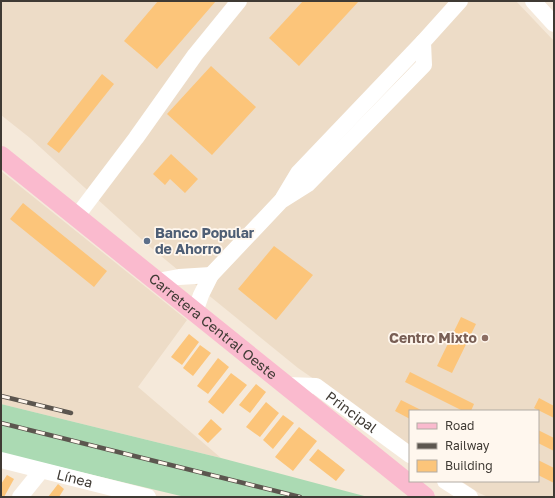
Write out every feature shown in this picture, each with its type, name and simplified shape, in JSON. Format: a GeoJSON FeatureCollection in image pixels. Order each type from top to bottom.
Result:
{"type":"FeatureCollection","features":[{"type":"Feature","properties":{"kind":"main road","name":"Carretera Central Oeste"},"geometry":{"type":"LineString","coordinates":[[1,156],[425,497]]}},
{"type":"Feature","properties":{"kind":"street"},"geometry":{"type":"LineString","coordinates":[[77,216],[136,138],[195,55],[240,1]]}},
{"type":"Feature","properties":{"kind":"street"},"geometry":{"type":"LineString","coordinates":[[195,312],[201,295],[211,275],[282,201],[308,184],[424,65],[423,42],[460,1]]}},
{"type":"Feature","properties":{"kind":"street"},"geometry":{"type":"LineString","coordinates":[[533,1],[554,24]]}},
{"type":"Feature","properties":{"kind":"street"},"geometry":{"type":"LineString","coordinates":[[157,281],[179,277],[211,275]]}},
{"type":"Feature","properties":{"kind":"street","name":"Principal"},"geometry":{"type":"LineString","coordinates":[[287,386],[316,386],[409,454]]}},
{"type":"Feature","properties":{"kind":"street","name":"Línea"},"geometry":{"type":"LineString","coordinates":[[1,460],[148,497]]}},
{"type":"Feature","properties":{"kind":"street"},"geometry":{"type":"LineString","coordinates":[[20,497],[41,471]]}},
{"type":"Feature","properties":{"kind":"street"},"geometry":{"type":"LineString","coordinates":[[449,482],[470,497]]}},
{"type":"Feature","properties":{"kind":"shaded area"},"geometry":{"type":"Polygon","coordinates":[[[1,1],[516,1],[554,41],[554,497],[488,497],[462,482],[539,482],[539,410],[409,410],[409,445],[298,368],[150,247],[30,138],[1,115],[1,1]]]}},
{"type":"Feature","properties":{"kind":"shaded area"},"geometry":{"type":"Polygon","coordinates":[[[1,171],[187,320],[138,387],[221,458],[1,404],[1,171]]]}},
{"type":"Feature","properties":{"kind":"green space"},"geometry":{"type":"Polygon","coordinates":[[[1,404],[221,458],[368,497],[185,497],[1,453],[1,404]]]}},
{"type":"Feature","properties":{"kind":"building"},"geometry":{"type":"Polygon","coordinates":[[[158,1],[216,1],[157,69],[124,41],[158,1]]]}},
{"type":"Feature","properties":{"kind":"building"},"geometry":{"type":"Polygon","coordinates":[[[303,1],[359,1],[299,66],[269,38],[303,1]]]}},
{"type":"Feature","properties":{"kind":"building"},"geometry":{"type":"Polygon","coordinates":[[[211,66],[256,107],[212,155],[167,114],[211,66]]]}},
{"type":"Feature","properties":{"kind":"building"},"geometry":{"type":"Polygon","coordinates":[[[102,74],[114,84],[59,153],[47,144],[102,74]]]}},
{"type":"Feature","properties":{"kind":"building"},"geometry":{"type":"Polygon","coordinates":[[[171,154],[198,179],[185,193],[170,179],[165,185],[153,174],[171,154]]]}},
{"type":"Feature","properties":{"kind":"building"},"geometry":{"type":"Polygon","coordinates":[[[23,203],[107,271],[94,287],[10,219],[23,203]]]}},
{"type":"Feature","properties":{"kind":"building"},"geometry":{"type":"Polygon","coordinates":[[[274,246],[313,275],[276,320],[238,289],[274,246]]]}},
{"type":"Feature","properties":{"kind":"building"},"geometry":{"type":"Polygon","coordinates":[[[461,317],[476,324],[452,373],[437,366],[461,317]]]}},
{"type":"Feature","properties":{"kind":"building"},"geometry":{"type":"Polygon","coordinates":[[[189,334],[199,342],[182,365],[171,357],[189,334]]]}},
{"type":"Feature","properties":{"kind":"building"},"geometry":{"type":"Polygon","coordinates":[[[200,345],[211,353],[193,376],[183,368],[200,345]]]}},
{"type":"Feature","properties":{"kind":"building"},"geometry":{"type":"Polygon","coordinates":[[[218,358],[229,367],[208,394],[197,386],[218,358]]]}},
{"type":"Feature","properties":{"kind":"building"},"geometry":{"type":"Polygon","coordinates":[[[410,372],[474,404],[471,410],[461,410],[405,382],[410,372]]]}},
{"type":"Feature","properties":{"kind":"building"},"geometry":{"type":"Polygon","coordinates":[[[231,373],[247,385],[223,414],[208,402],[231,373]]]}},
{"type":"Feature","properties":{"kind":"building"},"geometry":{"type":"Polygon","coordinates":[[[256,384],[266,392],[250,413],[239,405],[256,384]]]}},
{"type":"Feature","properties":{"kind":"building"},"geometry":{"type":"Polygon","coordinates":[[[539,398],[554,406],[554,418],[539,410],[534,408],[539,398]]]}},
{"type":"Feature","properties":{"kind":"building"},"geometry":{"type":"Polygon","coordinates":[[[401,400],[421,410],[409,410],[409,418],[395,411],[401,400]]]}},
{"type":"Feature","properties":{"kind":"building"},"geometry":{"type":"Polygon","coordinates":[[[266,402],[279,413],[260,437],[246,427],[266,402]]]}},
{"type":"Feature","properties":{"kind":"building"},"geometry":{"type":"Polygon","coordinates":[[[283,415],[294,423],[273,449],[263,440],[283,415]]]}},
{"type":"Feature","properties":{"kind":"building"},"geometry":{"type":"Polygon","coordinates":[[[211,419],[222,429],[208,443],[198,434],[211,419]]]}},
{"type":"Feature","properties":{"kind":"building"},"geometry":{"type":"Polygon","coordinates":[[[299,427],[317,441],[293,471],[275,457],[299,427]]]}},
{"type":"Feature","properties":{"kind":"building"},"geometry":{"type":"Polygon","coordinates":[[[539,430],[554,438],[554,451],[539,444],[539,430]]]}},
{"type":"Feature","properties":{"kind":"building"},"geometry":{"type":"Polygon","coordinates":[[[318,449],[345,470],[336,481],[309,460],[318,449]]]}},
{"type":"Feature","properties":{"kind":"building"},"geometry":{"type":"Polygon","coordinates":[[[539,460],[554,468],[554,483],[539,476],[539,460]]]}},
{"type":"Feature","properties":{"kind":"building"},"geometry":{"type":"Polygon","coordinates":[[[7,475],[14,479],[4,497],[1,497],[1,484],[7,475]]]}},
{"type":"Feature","properties":{"kind":"building"},"geometry":{"type":"Polygon","coordinates":[[[58,484],[64,489],[59,497],[48,497],[58,484]]]}},
{"type":"Feature","properties":{"kind":"railway"},"geometry":{"type":"LineString","coordinates":[[1,396],[71,413]]}},
{"type":"Feature","properties":{"kind":"railway"},"geometry":{"type":"LineString","coordinates":[[1,423],[300,497]]}},
{"type":"Feature","properties":{"kind":"place","name":"Banco Popular de Ahorro"},"geometry":{"type":"Point","coordinates":[147,241]}},
{"type":"Feature","properties":{"kind":"place","name":"Centro Mixto"},"geometry":{"type":"Point","coordinates":[485,338]}}]}
